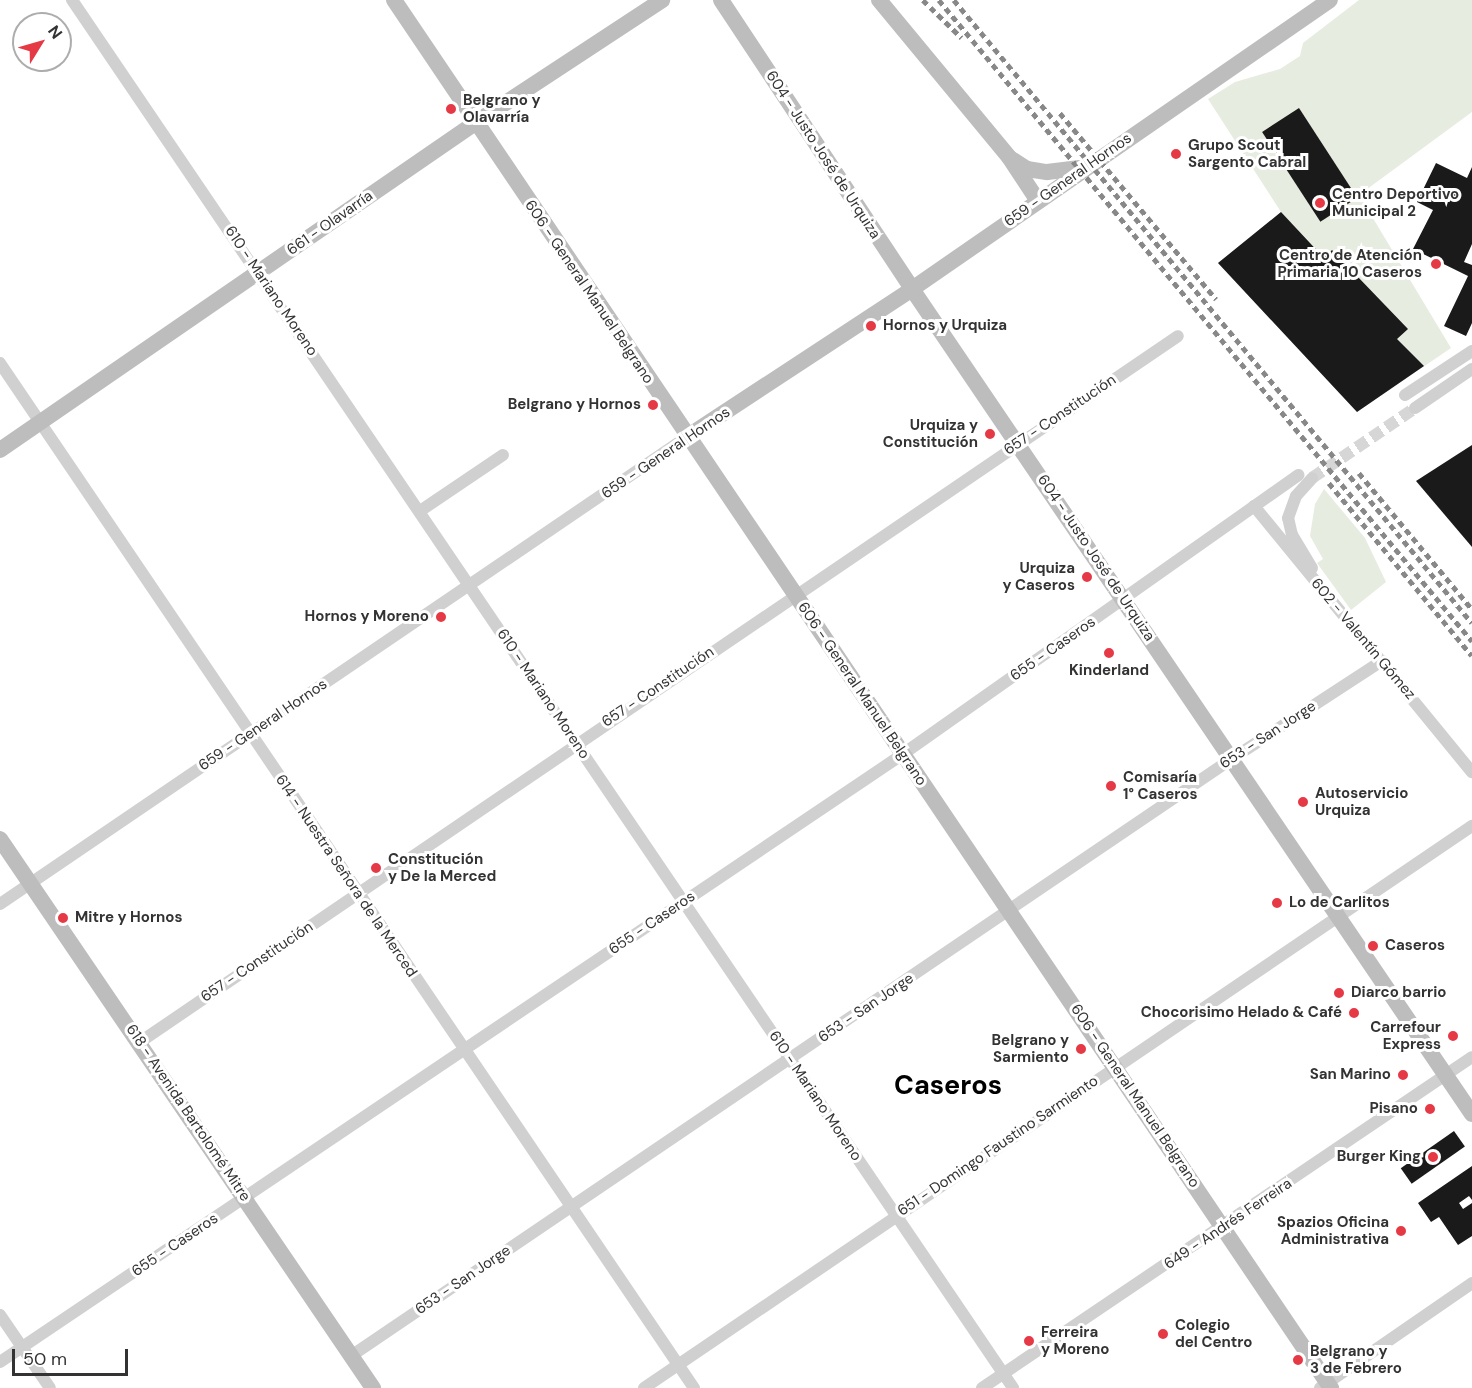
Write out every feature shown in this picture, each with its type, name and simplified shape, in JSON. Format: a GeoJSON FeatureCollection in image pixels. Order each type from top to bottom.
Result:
{"type":"FeatureCollection","features":[{"type":"Feature","properties":{"kind":"street","name":"610 - Mariano Moreno"},"geometry":{"type":"LineString","coordinates":[[72,0],[470,588],[577,742],[682,903],[1013,1388]]}},
{"type":"Feature","properties":{"kind":"street","name":"606 - General Manuel Belgrano"},"geometry":{"type":"LineString","coordinates":[[394,0],[687,437],[1116,1067],[1326,1386]]}},
{"type":"Feature","properties":{"kind":"street","name":"661 - Olavarría"},"geometry":{"type":"LineString","coordinates":[[0,450],[475,123],[662,0]]}},
{"type":"Feature","properties":{"kind":"street","name":"604 - Justo José de Urquiza"},"geometry":{"type":"LineString","coordinates":[[721,0],[912,289],[1233,758],[1472,1114]]}},
{"type":"Feature","properties":{"kind":"street"},"geometry":{"type":"LineString","coordinates":[[879,0],[1009,157],[1038,201]]}},
{"type":"Feature","properties":{"kind":"street","name":"659 - General Hornos"},"geometry":{"type":"LineString","coordinates":[[0,903],[470,588],[687,437],[912,289],[1081,168],[1330,0]]}},
{"type":"Feature","properties":{"kind":"street"},"geometry":{"type":"LineString","coordinates":[[1009,157],[1027,169],[1047,172],[1081,168]]}},
{"type":"Feature","properties":{"kind":"street","name":"657 - Constitución"},"geometry":{"type":"LineString","coordinates":[[140,1042],[577,742],[1178,336]]}},
{"type":"Feature","properties":{"kind":"street"},"geometry":{"type":"LineString","coordinates":[[1405,395],[1472,351]]}},
{"type":"Feature","properties":{"kind":"street","name":"614 - Nuestra Señora de la Merced"},"geometry":{"type":"LineString","coordinates":[[0,363],[694,1388]]}},
{"type":"Feature","properties":{"kind":"street"},"geometry":{"type":"LineString","coordinates":[[1415,408],[1472,369]]}},
{"type":"Feature","properties":{"kind":"street"},"geometry":{"type":"LineString","coordinates":[[420,511],[503,455]]}},
{"type":"Feature","properties":{"kind":"street","name":"655 - Caseros"},"geometry":{"type":"LineString","coordinates":[[0,1362],[465,1052],[903,754],[1298,475]]}},
{"type":"Feature","properties":{"kind":"street"},"geometry":{"type":"LineString","coordinates":[[1312,478],[1296,496],[1289,527],[1332,602]]}},
{"type":"Feature","properties":{"kind":"street","name":"602 - Valentín Gómez"},"geometry":{"type":"LineString","coordinates":[[1254,506],[1472,772]]}},
{"type":"Feature","properties":{"kind":"street","name":"653 - San Jorge"},"geometry":{"type":"LineString","coordinates":[[351,1356],[1233,758],[1382,661]]}},
{"type":"Feature","properties":{"kind":"street","name":"651 - Domingo Faustino Sarmiento"},"geometry":{"type":"LineString","coordinates":[[644,1388],[1472,826]]}},
{"type":"Feature","properties":{"kind":"street","name":"618 - Avenida Bartolomé Mitre"},"geometry":{"type":"LineString","coordinates":[[0,839],[373,1388]]}},
{"type":"Feature","properties":{"kind":"street","name":"649 - Andrés Ferreira"},"geometry":{"type":"LineString","coordinates":[[982,1388],[1224,1228],[1472,1057]]}},
{"type":"Feature","properties":{"kind":"street"},"geometry":{"type":"LineString","coordinates":[[1326,1386],[1472,1283]]}},
{"type":"Feature","properties":{"kind":"street"},"geometry":{"type":"LineString","coordinates":[[0,1315],[50,1388]]}},
{"type":"Feature","properties":{"kind":"shaded area","name":"Centro Deportivo Municipal 2"},"geometry":{"type":"Polygon","coordinates":[[[1359,0],[1472,0],[1472,112],[1359,195],[1451,348],[1357,412],[1218,263],[1281,212],[1208,99],[1235,82],[1280,69],[1300,56],[1303,43],[1359,0]]]}},
{"type":"Feature","properties":{"kind":"shaded area"},"geometry":{"type":"Polygon","coordinates":[[[1324,489],[1365,538],[1386,582],[1351,610],[1317,563],[1323,559],[1310,536],[1315,504],[1324,489]]]}},
{"type":"Feature","properties":{"kind":"building"},"geometry":{"type":"Polygon","coordinates":[[[1299,108],[1357,198],[1320,222],[1262,132],[1299,108]]]}},
{"type":"Feature","properties":{"kind":"building"},"geometry":{"type":"Polygon","coordinates":[[[1436,163],[1467,178],[1472,167],[1472,244],[1464,262],[1472,265],[1472,323],[1466,336],[1444,326],[1468,276],[1413,249],[1433,210],[1417,202],[1436,163]]]}},
{"type":"Feature","properties":{"kind":"building"},"geometry":{"type":"Polygon","coordinates":[[[1281,212],[1324,258],[1332,250],[1408,329],[1397,339],[1424,366],[1357,412],[1218,263],[1281,212]]]}},
{"type":"Feature","properties":{"kind":"building"},"geometry":{"type":"Polygon","coordinates":[[[1472,445],[1472,547],[1416,481],[1472,445]]]}},
{"type":"Feature","properties":{"kind":"building","name":"Burger King"},"geometry":{"type":"Polygon","coordinates":[[[1454,1131],[1465,1147],[1412,1184],[1401,1168],[1454,1131]]]}},
{"type":"Feature","properties":{"kind":"building"},"geometry":{"type":"Polygon","coordinates":[[[1472,1166],[1472,1200],[1469,1196],[1459,1203],[1463,1209],[1472,1203],[1472,1236],[1458,1245],[1439,1217],[1431,1222],[1418,1203],[1472,1166]]]}},
{"type":"Feature","properties":{"kind":"tunnel"},"geometry":{"type":"LineString","coordinates":[[1312,478],[1415,408]]}},
{"type":"Feature","properties":{"kind":"railway"},"geometry":{"type":"LineString","coordinates":[[923,0],[962,38]]}},
{"type":"Feature","properties":{"kind":"railway"},"geometry":{"type":"LineString","coordinates":[[939,0],[1472,641]]}},
{"type":"Feature","properties":{"kind":"railway"},"geometry":{"type":"LineString","coordinates":[[954,0],[1472,623]]}},
{"type":"Feature","properties":{"kind":"railway"},"geometry":{"type":"LineString","coordinates":[[1060,113],[1216,299]]}},
{"type":"Feature","properties":{"kind":"railway"},"geometry":{"type":"LineString","coordinates":[[1359,473],[1472,609]]}},
{"type":"Feature","properties":{"kind":"railway"},"geometry":{"type":"LineString","coordinates":[[1329,483],[1472,656]]}},
{"type":"Feature","properties":{"kind":"place","name":"Belgrano y Olavarría"},"geometry":{"type":"Point","coordinates":[451,109]}},
{"type":"Feature","properties":{"kind":"place","name":"Grupo Scout Sargento Cabral"},"geometry":{"type":"Point","coordinates":[1176,154]}},
{"type":"Feature","properties":{"kind":"place","name":"Centro Deportivo Municipal 2"},"geometry":{"type":"Point","coordinates":[1320,203]}},
{"type":"Feature","properties":{"kind":"place","name":"Centro de Atención Primaria 10 Caseros"},"geometry":{"type":"Point","coordinates":[1436,264]}},
{"type":"Feature","properties":{"kind":"place","name":"Hornos y Urquiza"},"geometry":{"type":"Point","coordinates":[871,326]}},
{"type":"Feature","properties":{"kind":"place","name":"Belgrano y Hornos"},"geometry":{"type":"Point","coordinates":[653,405]}},
{"type":"Feature","properties":{"kind":"place","name":"Urquiza y Constitución"},"geometry":{"type":"Point","coordinates":[990,434]}},
{"type":"Feature","properties":{"kind":"place","name":"Urquiza y Caseros"},"geometry":{"type":"Point","coordinates":[1087,577]}},
{"type":"Feature","properties":{"kind":"place","name":"Hornos y Moreno"},"geometry":{"type":"Point","coordinates":[441,617]}},
{"type":"Feature","properties":{"kind":"place","name":"Kinderland"},"geometry":{"type":"Point","coordinates":[1109,653]}},
{"type":"Feature","properties":{"kind":"place","name":"Comisaría 1° Caseros"},"geometry":{"type":"Point","coordinates":[1111,786]}},
{"type":"Feature","properties":{"kind":"place","name":"Autoservicio Urquiza"},"geometry":{"type":"Point","coordinates":[1303,802]}},
{"type":"Feature","properties":{"kind":"place","name":"Constitución y De la Merced"},"geometry":{"type":"Point","coordinates":[376,868]}},
{"type":"Feature","properties":{"kind":"place","name":"Lo de Carlitos"},"geometry":{"type":"Point","coordinates":[1277,903]}},
{"type":"Feature","properties":{"kind":"place","name":"Mitre y Hornos"},"geometry":{"type":"Point","coordinates":[63,918]}},
{"type":"Feature","properties":{"kind":"place","name":"Caseros"},"geometry":{"type":"Point","coordinates":[1373,946]}},
{"type":"Feature","properties":{"kind":"place","name":"Diarco barrio"},"geometry":{"type":"Point","coordinates":[1339,993]}},
{"type":"Feature","properties":{"kind":"place","name":"Chocorisimo Helado & Café"},"geometry":{"type":"Point","coordinates":[1354,1013]}},
{"type":"Feature","properties":{"kind":"place","name":"Carrefour Express"},"geometry":{"type":"Point","coordinates":[1453,1036]}},
{"type":"Feature","properties":{"kind":"place","name":"Belgrano y Sarmiento"},"geometry":{"type":"Point","coordinates":[1081,1049]}},
{"type":"Feature","properties":{"kind":"place","name":"San Marino"},"geometry":{"type":"Point","coordinates":[1403,1075]}},
{"type":"Feature","properties":{"kind":"place","name":"Pisano"},"geometry":{"type":"Point","coordinates":[1430,1109]}},
{"type":"Feature","properties":{"kind":"place","name":"Burger King"},"geometry":{"type":"Point","coordinates":[1433,1157]}},
{"type":"Feature","properties":{"kind":"place","name":"Spazios Oficina Administrativa"},"geometry":{"type":"Point","coordinates":[1401,1231]}},
{"type":"Feature","properties":{"kind":"place","name":"Colegio del Centro"},"geometry":{"type":"Point","coordinates":[1163,1334]}},
{"type":"Feature","properties":{"kind":"place","name":"Ferreira y Moreno"},"geometry":{"type":"Point","coordinates":[1029,1341]}},
{"type":"Feature","properties":{"kind":"place","name":"Belgrano y 3 de Febrero"},"geometry":{"type":"Point","coordinates":[1298,1360]}},
{"type":"Feature","properties":{"kind":"district","name":"Caseros"},"geometry":{"type":"Point","coordinates":[948,1085]}}]}
